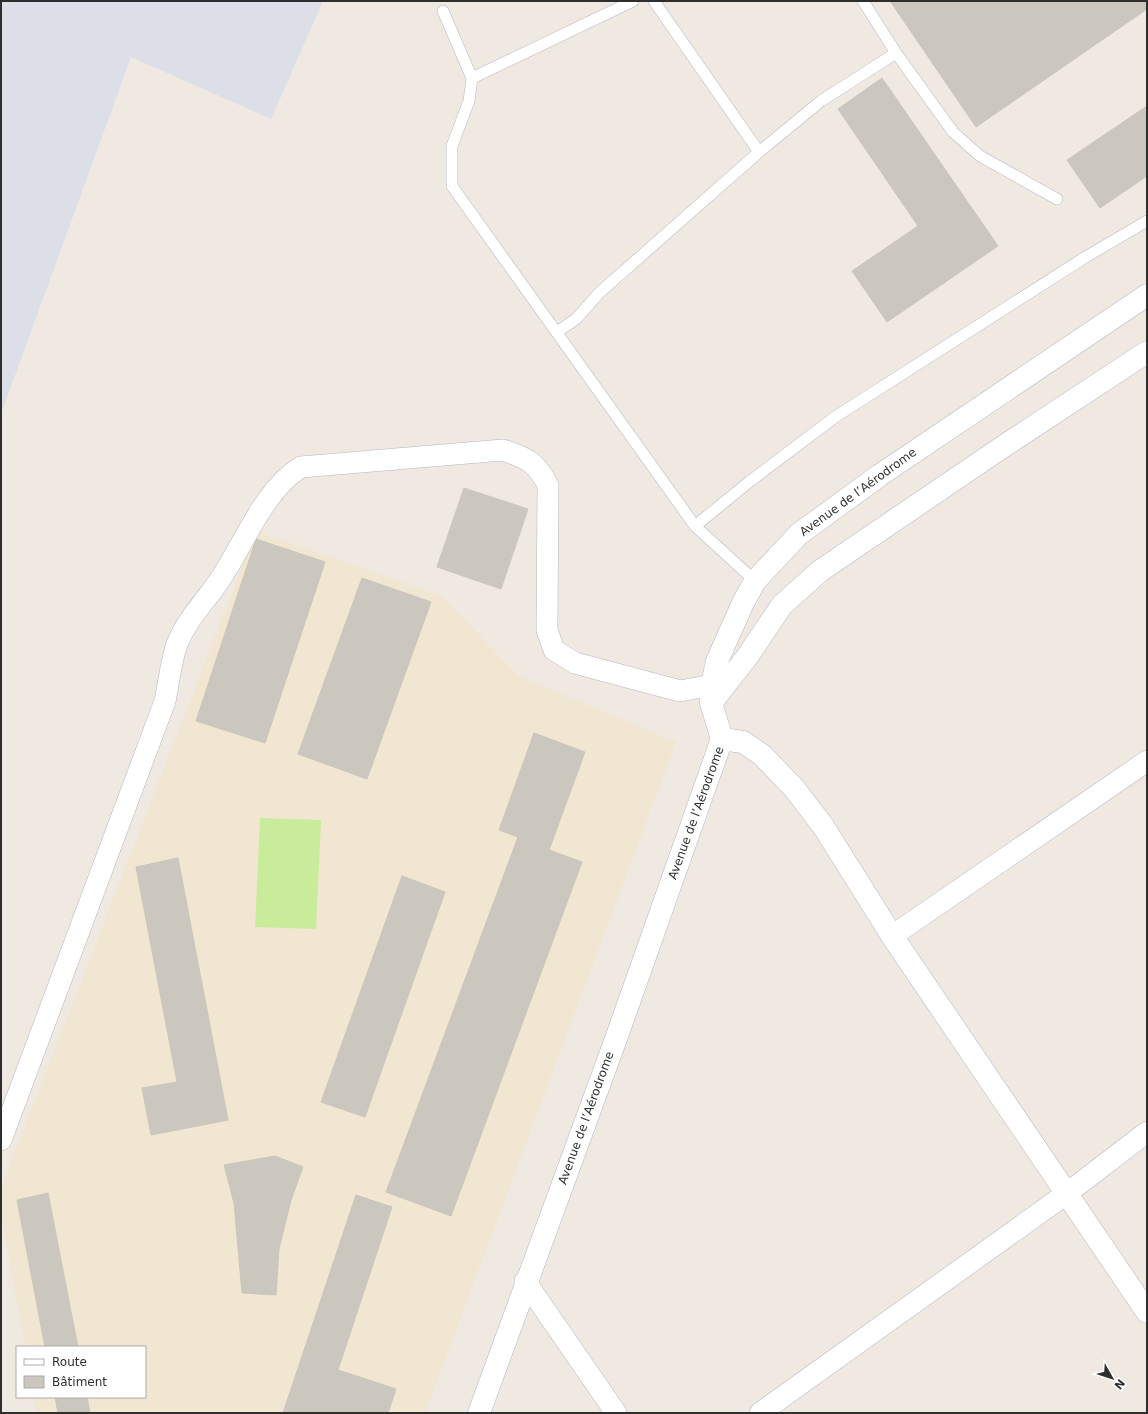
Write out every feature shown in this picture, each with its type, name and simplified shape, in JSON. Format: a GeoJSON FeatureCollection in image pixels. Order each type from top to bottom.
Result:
{"type":"FeatureCollection","features":[{"type":"Feature","properties":{"kind":"main road","name":"Avenue de l’Aérodrome"},"geometry":{"type":"LineString","coordinates":[[479,1413],[525,1281],[617,1036],[722,739],[712,694],[717,661],[743,603],[755,581],[799,534],[880,475],[1147,295]]}},
{"type":"Feature","properties":{"kind":"main road"},"geometry":{"type":"LineString","coordinates":[[712,694],[747,657],[782,605],[820,571],[1001,448],[1147,352]]}},
{"type":"Feature","properties":{"kind":"main road"},"geometry":{"type":"LineString","coordinates":[[722,739],[743,742],[762,756],[794,788],[823,826],[892,936],[1147,1312]]}},
{"type":"Feature","properties":{"kind":"street"},"geometry":{"type":"LineString","coordinates":[[1,1140],[165,701],[177,644],[192,616],[222,576],[257,516],[288,475],[301,467],[503,450],[526,458],[540,469],[548,485],[547,630],[554,650],[575,663],[680,691],[712,694]]}},
{"type":"Feature","properties":{"kind":"street"},"geometry":{"type":"LineString","coordinates":[[892,936],[1147,761]]}},
{"type":"Feature","properties":{"kind":"street"},"geometry":{"type":"LineString","coordinates":[[760,1413],[1066,1194],[1147,1132]]}},
{"type":"Feature","properties":{"kind":"street"},"geometry":{"type":"LineString","coordinates":[[525,1281],[616,1413]]}},
{"type":"Feature","properties":{"kind":"lane"},"geometry":{"type":"LineString","coordinates":[[472,78],[633,1]]}},
{"type":"Feature","properties":{"kind":"lane"},"geometry":{"type":"LineString","coordinates":[[654,1],[759,152]]}},
{"type":"Feature","properties":{"kind":"lane"},"geometry":{"type":"LineString","coordinates":[[863,1],[896,53],[953,132],[980,156],[1057,199]]}},
{"type":"Feature","properties":{"kind":"lane"},"geometry":{"type":"LineString","coordinates":[[443,11],[472,78],[469,101],[452,146],[452,186],[694,526],[755,581]]}},
{"type":"Feature","properties":{"kind":"lane"},"geometry":{"type":"LineString","coordinates":[[556,332],[576,319],[599,293],[759,152],[821,101],[896,53]]}},
{"type":"Feature","properties":{"kind":"lane"},"geometry":{"type":"LineString","coordinates":[[694,526],[835,417],[1084,258],[1147,221]]}},
{"type":"Feature","properties":{"kind":"shaded area"},"geometry":{"type":"Polygon","coordinates":[[[1,1],[323,1],[271,119],[131,57],[1,414],[1,1]]]}},
{"type":"Feature","properties":{"kind":"shaded area"},"geometry":{"type":"Polygon","coordinates":[[[256,531],[441,596],[519,676],[676,742],[425,1413],[36,1413],[34,1398],[146,1398],[146,1346],[25,1346],[1,1212],[1,1188],[256,531]]]}},
{"type":"Feature","properties":{"kind":"green space"},"geometry":{"type":"Polygon","coordinates":[[[260,818],[321,820],[316,929],[255,927],[260,818]]]}},
{"type":"Feature","properties":{"kind":"building"},"geometry":{"type":"Polygon","coordinates":[[[890,1],[1147,1],[1147,9],[976,127],[890,1]]]}},
{"type":"Feature","properties":{"kind":"building"},"geometry":{"type":"Polygon","coordinates":[[[882,78],[998,246],[887,322],[852,271],[918,226],[838,109],[882,78]]]}},
{"type":"Feature","properties":{"kind":"building"},"geometry":{"type":"Polygon","coordinates":[[[1147,106],[1147,176],[1100,208],[1067,160],[1147,106]]]}},
{"type":"Feature","properties":{"kind":"building"},"geometry":{"type":"Polygon","coordinates":[[[464,488],[528,509],[501,589],[437,567],[464,488]]]}},
{"type":"Feature","properties":{"kind":"building"},"geometry":{"type":"Polygon","coordinates":[[[256,539],[325,562],[265,743],[196,721],[256,539]]]}},
{"type":"Feature","properties":{"kind":"building"},"geometry":{"type":"Polygon","coordinates":[[[362,578],[431,602],[367,779],[298,754],[362,578]]]}},
{"type":"Feature","properties":{"kind":"building"},"geometry":{"type":"Polygon","coordinates":[[[534,733],[585,752],[549,850],[582,862],[451,1216],[386,1192],[518,837],[499,830],[534,733]]]}},
{"type":"Feature","properties":{"kind":"building"},"geometry":{"type":"Polygon","coordinates":[[[178,858],[228,1120],[151,1135],[142,1088],[177,1082],[136,867],[178,858]]]}},
{"type":"Feature","properties":{"kind":"building"},"geometry":{"type":"Polygon","coordinates":[[[402,876],[445,892],[365,1117],[321,1102],[402,876]]]}},
{"type":"Feature","properties":{"kind":"building"},"geometry":{"type":"Polygon","coordinates":[[[275,1156],[303,1167],[291,1200],[279,1249],[276,1295],[242,1293],[234,1203],[224,1165],[275,1156]]]}},
{"type":"Feature","properties":{"kind":"building"},"geometry":{"type":"Polygon","coordinates":[[[48,1193],[78,1346],[45,1346],[17,1200],[48,1193]]]}},
{"type":"Feature","properties":{"kind":"building"},"geometry":{"type":"Polygon","coordinates":[[[356,1195],[392,1207],[338,1370],[396,1389],[388,1413],[283,1413],[356,1195]]]}},
{"type":"Feature","properties":{"kind":"building"},"geometry":{"type":"Polygon","coordinates":[[[55,1398],[87,1398],[90,1413],[58,1413],[55,1398]]]}}]}
